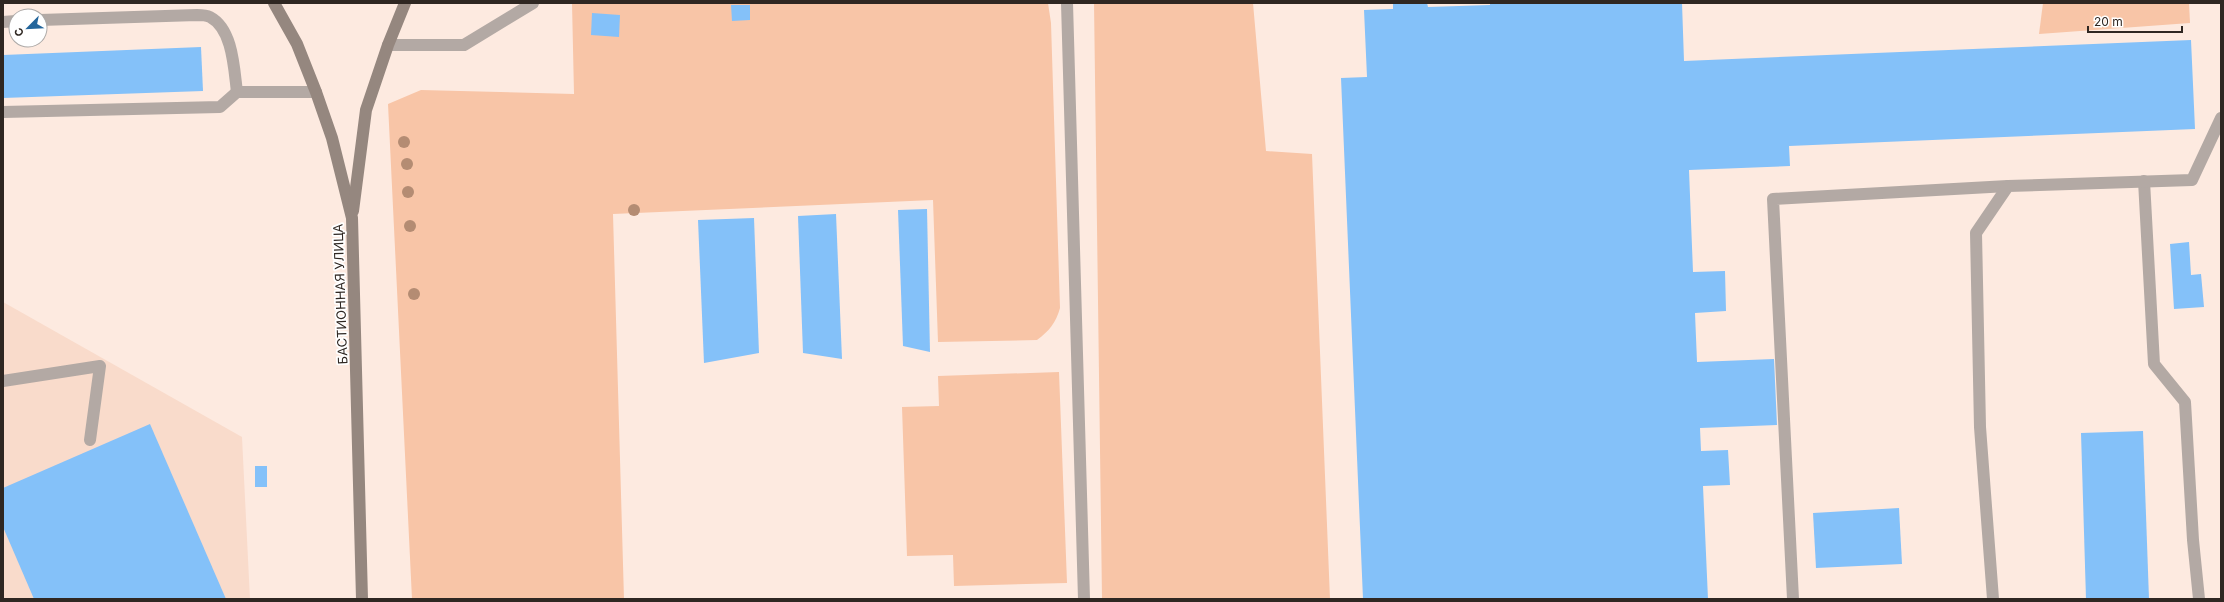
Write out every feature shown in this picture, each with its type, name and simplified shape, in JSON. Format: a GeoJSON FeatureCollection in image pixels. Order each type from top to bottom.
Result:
{"type":"FeatureCollection","features":[{"type":"Feature","properties":{"kind":"street","name":"БАСТИОННАЯ УЛИЦА"},"geometry":{"type":"LineString","coordinates":[[274,3],[296,44],[316,92],[332,138],[352,218],[362,599]]}},
{"type":"Feature","properties":{"kind":"street"},"geometry":{"type":"LineString","coordinates":[[352,218],[366,110],[388,45],[405,3]]}},
{"type":"Feature","properties":{"kind":"lane"},"geometry":{"type":"LineString","coordinates":[[388,45],[464,45],[533,3]]}},
{"type":"Feature","properties":{"kind":"lane"},"geometry":{"type":"LineString","coordinates":[[1067,3],[1084,599]]}},
{"type":"Feature","properties":{"kind":"lane"},"geometry":{"type":"LineString","coordinates":[[48,20],[197,15],[210,17],[226,34],[232,56],[237,92]]}},
{"type":"Feature","properties":{"kind":"lane"},"geometry":{"type":"LineString","coordinates":[[3,112],[220,107],[237,92],[316,92]]}},
{"type":"Feature","properties":{"kind":"lane"},"geometry":{"type":"LineString","coordinates":[[1793,599],[1773,199],[2008,186],[2192,180],[2221,118]]}},
{"type":"Feature","properties":{"kind":"lane"},"geometry":{"type":"LineString","coordinates":[[2144,181],[2154,364],[2186,402],[2193,540],[2199,599]]}},
{"type":"Feature","properties":{"kind":"lane"},"geometry":{"type":"LineString","coordinates":[[1993,599],[1980,427],[1976,233],[2008,186]]}},
{"type":"Feature","properties":{"kind":"lane"},"geometry":{"type":"LineString","coordinates":[[3,381],[100,366],[90,440]]}},
{"type":"Feature","properties":{"kind":"shaded area"},"geometry":{"type":"Polygon","coordinates":[[[572,3],[1048,3],[1051,23],[1060,308],[1052,326],[1037,340],[938,342],[933,200],[613,214],[624,599],[412,599],[388,104],[421,90],[574,94],[572,3]]]}},
{"type":"Feature","properties":{"kind":"shaded area"},"geometry":{"type":"Polygon","coordinates":[[[1094,3],[1253,3],[1266,151],[1312,154],[1330,599],[1102,599],[1094,3]]]}},
{"type":"Feature","properties":{"kind":"shaded area"},"geometry":{"type":"Polygon","coordinates":[[[2043,3],[2189,3],[2190,23],[2039,34],[2043,3]]]}},
{"type":"Feature","properties":{"kind":"shaded area"},"geometry":{"type":"Polygon","coordinates":[[[3,302],[242,437],[250,599],[3,599],[3,302]]]}},
{"type":"Feature","properties":{"kind":"shaded area"},"geometry":{"type":"Polygon","coordinates":[[[1059,372],[1067,583],[954,586],[953,555],[907,556],[902,407],[939,406],[938,376],[1059,372]]]}},
{"type":"Feature","properties":{"kind":"building"},"geometry":{"type":"Polygon","coordinates":[[[1393,3],[1427,3],[1428,7],[1490,5],[1490,3],[1682,3],[1684,61],[2191,40],[2195,129],[1789,146],[1790,166],[1689,170],[1693,272],[1725,271],[1726,311],[1695,313],[1697,362],[1774,359],[1777,425],[1700,428],[1701,451],[1728,450],[1730,485],[1703,486],[1708,599],[1363,599],[1341,78],[1367,77],[1364,10],[1393,9],[1393,3]]]}},
{"type":"Feature","properties":{"kind":"building"},"geometry":{"type":"Polygon","coordinates":[[[731,5],[750,5],[750,20],[732,21],[731,5]]]}},
{"type":"Feature","properties":{"kind":"building"},"geometry":{"type":"Polygon","coordinates":[[[592,13],[620,15],[619,37],[591,35],[592,13]]]}},
{"type":"Feature","properties":{"kind":"building"},"geometry":{"type":"Polygon","coordinates":[[[201,47],[203,91],[3,98],[3,55],[201,47]]]}},
{"type":"Feature","properties":{"kind":"building"},"geometry":{"type":"Polygon","coordinates":[[[927,209],[930,352],[903,346],[898,210],[927,209]]]}},
{"type":"Feature","properties":{"kind":"building"},"geometry":{"type":"Polygon","coordinates":[[[836,214],[842,359],[803,353],[798,216],[836,214]]]}},
{"type":"Feature","properties":{"kind":"building"},"geometry":{"type":"Polygon","coordinates":[[[754,218],[759,353],[704,363],[698,220],[754,218]]]}},
{"type":"Feature","properties":{"kind":"building"},"geometry":{"type":"Polygon","coordinates":[[[2189,242],[2191,275],[2201,274],[2204,307],[2174,309],[2170,244],[2189,242]]]}},
{"type":"Feature","properties":{"kind":"building"},"geometry":{"type":"Polygon","coordinates":[[[150,424],[226,599],[34,599],[3,527],[3,488],[150,424]]]}},
{"type":"Feature","properties":{"kind":"building"},"geometry":{"type":"Polygon","coordinates":[[[2143,431],[2149,599],[2086,599],[2081,433],[2143,431]]]}},
{"type":"Feature","properties":{"kind":"building"},"geometry":{"type":"Polygon","coordinates":[[[255,466],[267,466],[267,487],[255,487],[255,466]]]}},
{"type":"Feature","properties":{"kind":"building"},"geometry":{"type":"Polygon","coordinates":[[[1899,508],[1902,564],[1816,568],[1813,513],[1899,508]]]}}]}
